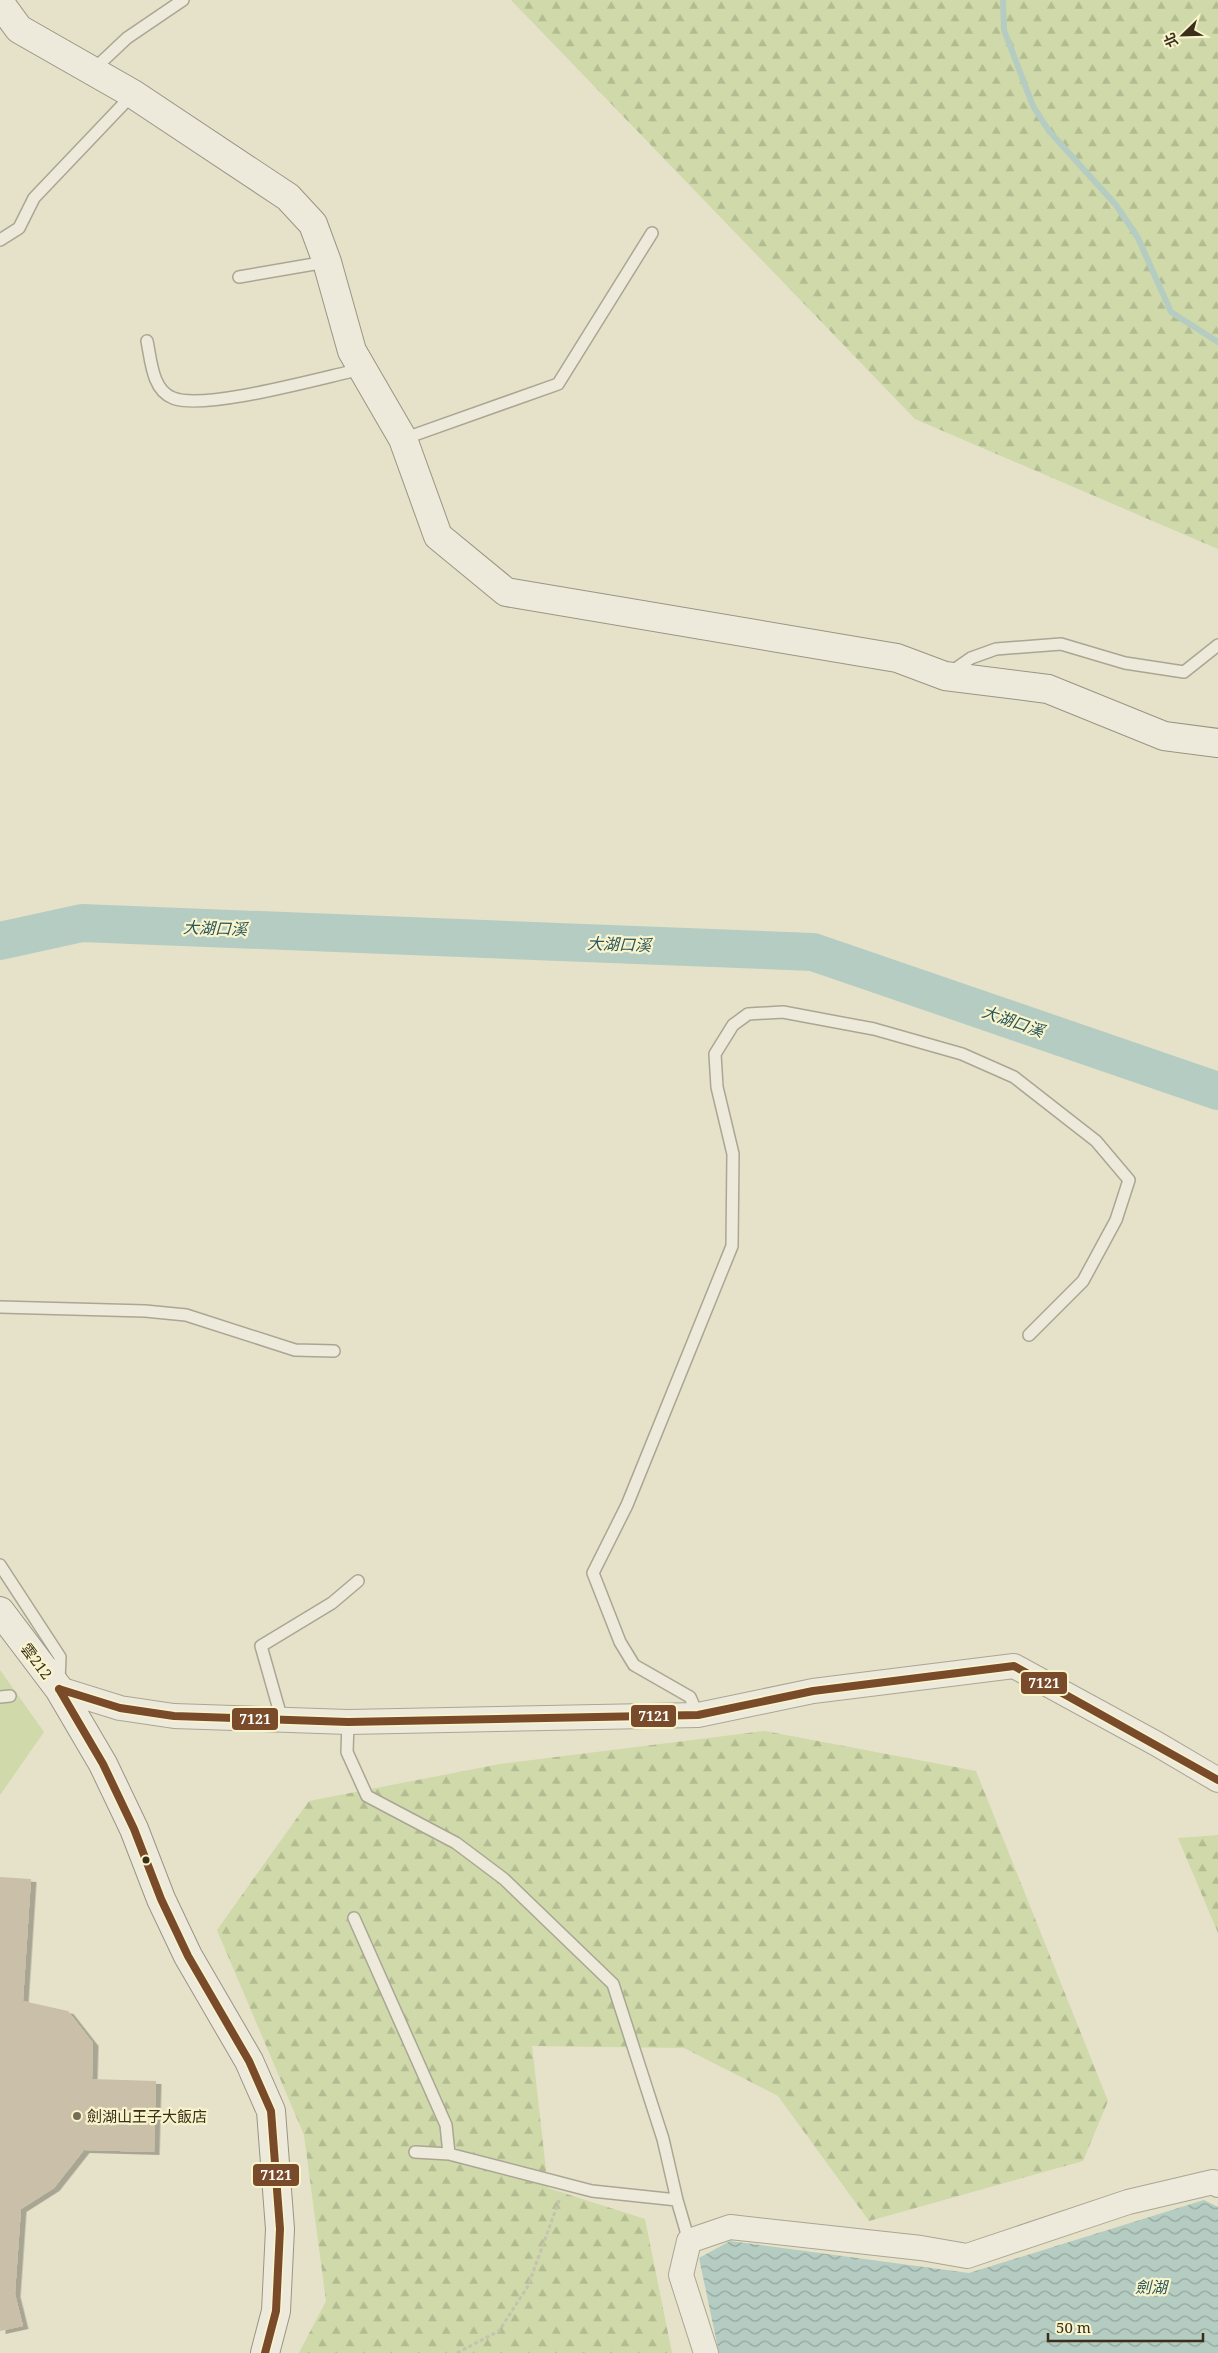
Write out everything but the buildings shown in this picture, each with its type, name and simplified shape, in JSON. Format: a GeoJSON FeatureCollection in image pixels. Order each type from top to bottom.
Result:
{"type":"FeatureCollection","features":[{"type":"Feature","properties":{"kind":"street"},"geometry":{"type":"LineString","coordinates":[[0,4],[19,29],[133,94],[288,197],[313,224],[352,352],[403,439],[438,536],[506,592],[897,658],[945,676],[1048,689],[1164,736],[1218,743]]}},
{"type":"Feature","properties":{"kind":"street","name":"雲212"},"geometry":{"type":"LineString","coordinates":[[0,1611],[59,1690],[103,1764],[134,1829],[161,1899],[188,1956],[249,2062],[271,2111],[280,2229],[276,2310],[265,2353]]}},
{"type":"Feature","properties":{"kind":"street"},"geometry":{"type":"LineString","coordinates":[[59,1690],[120,1708],[174,1716],[348,1722],[698,1716],[813,1691],[1014,1666],[1157,1744],[1218,1780]]}},
{"type":"Feature","properties":{"kind":"street"},"geometry":{"type":"LineString","coordinates":[[706,2353],[681,2275],[689,2241],[730,2227],[921,2248],[967,2256],[1128,2202],[1212,2182],[1218,2185]]}},
{"type":"Feature","properties":{"kind":"lane"},"geometry":{"type":"LineString","coordinates":[[92,71],[127,38],[184,0]]}},
{"type":"Feature","properties":{"kind":"lane"},"geometry":{"type":"LineString","coordinates":[[0,240],[19,228],[34,198],[133,94]]}},
{"type":"Feature","properties":{"kind":"lane"},"geometry":{"type":"LineString","coordinates":[[403,439],[558,384],[652,233]]}},
{"type":"Feature","properties":{"kind":"lane"},"geometry":{"type":"LineString","coordinates":[[240,277],[326,262]]}},
{"type":"Feature","properties":{"kind":"lane"},"geometry":{"type":"LineString","coordinates":[[147,341],[156,383],[172,398],[208,401],[362,369]]}},
{"type":"Feature","properties":{"kind":"lane"},"geometry":{"type":"LineString","coordinates":[[945,676],[971,658],[996,649],[1061,644],[1125,663],[1184,672],[1218,645]]}},
{"type":"Feature","properties":{"kind":"lane"},"geometry":{"type":"LineString","coordinates":[[698,1716],[690,1697],[634,1665],[620,1642],[593,1574],[627,1505],[732,1246],[733,1154],[717,1087],[715,1054],[732,1025],[748,1014],[783,1012],[874,1030],[962,1054],[1014,1077],[1096,1141],[1129,1180],[1116,1220],[1083,1281],[1029,1335]]}},
{"type":"Feature","properties":{"kind":"lane"},"geometry":{"type":"LineString","coordinates":[[0,1307],[145,1311],[186,1315],[295,1350],[334,1351]]}},
{"type":"Feature","properties":{"kind":"lane"},"geometry":{"type":"LineString","coordinates":[[0,1565],[60,1657],[59,1690]]}},
{"type":"Feature","properties":{"kind":"lane"},"geometry":{"type":"LineString","coordinates":[[282,1720],[261,1646],[332,1602],[358,1581]]}},
{"type":"Feature","properties":{"kind":"lane"},"geometry":{"type":"LineString","coordinates":[[348,1722],[347,1752],[367,1796],[456,1843],[504,1878],[613,1984],[663,2139],[677,2200],[689,2241]]}},
{"type":"Feature","properties":{"kind":"lane"},"geometry":{"type":"LineString","coordinates":[[354,1918],[446,2125],[449,2154]]}},
{"type":"Feature","properties":{"kind":"lane"},"geometry":{"type":"LineString","coordinates":[[415,2152],[449,2154],[592,2191],[677,2200]]}},
{"type":"Feature","properties":{"kind":"path"},"geometry":{"type":"LineString","coordinates":[[458,2353],[499,2331],[528,2286],[565,2184]]}},
{"type":"Feature","properties":{"kind":"green space"},"geometry":{"type":"Polygon","coordinates":[[[511,0],[1218,0],[1218,549],[915,419],[511,0]]]}},
{"type":"Feature","properties":{"kind":"green space"},"geometry":{"type":"Polygon","coordinates":[[[0,1670],[44,1732],[0,1795],[0,1670]]]}},
{"type":"Feature","properties":{"kind":"green space"},"geometry":{"type":"Polygon","coordinates":[[[765,1731],[976,1771],[1108,2101],[1083,2161],[869,2221],[778,2096],[684,2048],[532,2046],[548,2188],[645,2219],[672,2353],[299,2353],[326,2301],[304,2135],[217,1930],[309,1801],[500,1764],[765,1731]]]}},
{"type":"Feature","properties":{"kind":"green space"},"geometry":{"type":"Polygon","coordinates":[[[1218,1835],[1218,1933],[1178,1838],[1218,1835]]]}},
{"type":"Feature","properties":{"kind":"water","name":"劍湖"},"geometry":{"type":"Polygon","coordinates":[[[1204,2200],[1218,2207],[1218,2353],[719,2353],[699,2258],[730,2241],[969,2273],[1204,2200]]]}},
{"type":"Feature","properties":{"kind":"waterway"},"geometry":{"type":"LineString","coordinates":[[1003,0],[1004,30],[1033,106],[1049,131],[1116,205],[1138,238],[1171,312],[1218,342]]}},
{"type":"Feature","properties":{"kind":"waterway","name":"大湖口溪"},"geometry":{"type":"LineString","coordinates":[[0,941],[82,923],[813,952],[1218,1091]]}},
{"type":"Feature","properties":{"kind":"transit line","name":"7121"},"geometry":{"type":"LineString","coordinates":[[59,1689],[120,1708],[174,1716],[348,1722],[698,1715],[813,1691],[1014,1666],[1218,1780]]}},
{"type":"Feature","properties":{"kind":"transit line","name":"7121"},"geometry":{"type":"LineString","coordinates":[[59,1689],[103,1764],[134,1829],[161,1899],[188,1956],[249,2061],[271,2111],[280,2229],[276,2311],[265,2353]]}},
{"type":"Feature","properties":{"kind":"place","name":"劍湖山王子大飯店"},"geometry":{"type":"Point","coordinates":[77,2116]}}]}
